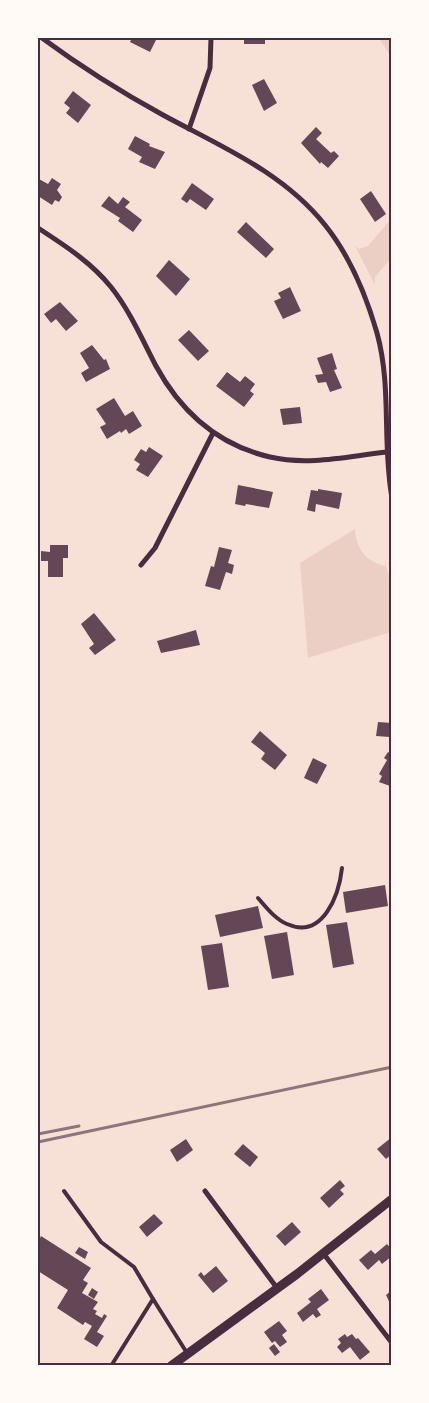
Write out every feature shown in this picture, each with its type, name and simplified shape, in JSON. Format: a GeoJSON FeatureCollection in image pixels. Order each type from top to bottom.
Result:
{"type":"FeatureCollection","features":[{"type":"Feature","properties":{"kind":"street"},"geometry":{"type":"LineString","coordinates":[[42,38],[109,82],[189,129],[254,164],[278,180],[308,206],[340,245],[355,273],[384,366],[387,475],[392,498]]}},
{"type":"Feature","properties":{"kind":"street"},"geometry":{"type":"LineString","coordinates":[[189,129],[210,68],[212,38]]}},
{"type":"Feature","properties":{"kind":"street"},"geometry":{"type":"LineString","coordinates":[[38,228],[87,263],[111,287],[171,392],[189,413],[219,438],[271,457],[301,460],[328,460],[387,452]]}},
{"type":"Feature","properties":{"kind":"street"},"geometry":{"type":"LineString","coordinates":[[141,565],[155,548],[213,433]]}},
{"type":"Feature","properties":{"kind":"street"},"geometry":{"type":"LineString","coordinates":[[205,1191],[277,1288]]}},
{"type":"Feature","properties":{"kind":"street"},"geometry":{"type":"LineString","coordinates":[[171,1366],[324,1253],[392,1199]]}},
{"type":"Feature","properties":{"kind":"street"},"geometry":{"type":"LineString","coordinates":[[324,1253],[392,1343]]}},
{"type":"Feature","properties":{"kind":"lane"},"geometry":{"type":"LineString","coordinates":[[258,898],[286,924],[298,927],[309,926],[319,920],[332,905],[340,888],[342,868]]}},
{"type":"Feature","properties":{"kind":"lane"},"geometry":{"type":"LineString","coordinates":[[64,1191],[100,1242],[134,1267],[187,1354]]}},
{"type":"Feature","properties":{"kind":"lane"},"geometry":{"type":"LineString","coordinates":[[111,1366],[153,1299]]}},
{"type":"Feature","properties":{"kind":"shaded area"},"geometry":{"type":"Polygon","coordinates":[[[379,38],[391,38],[391,57],[379,38]]]}},
{"type":"Feature","properties":{"kind":"shaded area"},"geometry":{"type":"Polygon","coordinates":[[[391,219],[391,258],[375,277],[375,285],[355,246],[359,249],[368,246],[391,219]]]}},
{"type":"Feature","properties":{"kind":"shaded area"},"geometry":{"type":"Polygon","coordinates":[[[355,529],[357,543],[363,554],[373,561],[386,566],[391,584],[391,632],[308,658],[300,563],[355,529]]]}},
{"type":"Feature","properties":{"kind":"building"},"geometry":{"type":"Polygon","coordinates":[[[132,38],[157,38],[150,52],[130,42],[132,38]]]}},
{"type":"Feature","properties":{"kind":"building"},"geometry":{"type":"Polygon","coordinates":[[[244,38],[265,38],[265,44],[244,44],[244,38]]]}},
{"type":"Feature","properties":{"kind":"building"},"geometry":{"type":"Polygon","coordinates":[[[264,79],[277,103],[264,111],[252,85],[264,79]]]}},
{"type":"Feature","properties":{"kind":"building"},"geometry":{"type":"Polygon","coordinates":[[[73,91],[91,105],[78,123],[66,113],[70,108],[64,103],[73,91]]]}},
{"type":"Feature","properties":{"kind":"building"},"geometry":{"type":"Polygon","coordinates":[[[316,127],[322,133],[316,139],[331,153],[334,151],[339,156],[328,168],[321,162],[320,164],[301,143],[316,127]]]}},
{"type":"Feature","properties":{"kind":"building"},"geometry":{"type":"Polygon","coordinates":[[[135,136],[150,144],[149,146],[165,152],[155,169],[139,162],[142,157],[128,149],[135,136]]]}},
{"type":"Feature","properties":{"kind":"building"},"geometry":{"type":"Polygon","coordinates":[[[52,178],[61,184],[57,190],[62,197],[59,202],[55,200],[52,205],[38,196],[38,182],[39,179],[48,184],[52,178]]]}},
{"type":"Feature","properties":{"kind":"building"},"geometry":{"type":"Polygon","coordinates":[[[192,183],[214,199],[206,210],[190,199],[187,203],[181,199],[192,183]]]}},
{"type":"Feature","properties":{"kind":"building"},"geometry":{"type":"Polygon","coordinates":[[[371,191],[386,214],[375,222],[360,199],[371,191]]]}},
{"type":"Feature","properties":{"kind":"building"},"geometry":{"type":"Polygon","coordinates":[[[109,196],[118,204],[123,197],[130,202],[125,207],[142,220],[133,232],[118,221],[120,218],[101,206],[109,196]]]}},
{"type":"Feature","properties":{"kind":"building"},"geometry":{"type":"Polygon","coordinates":[[[246,222],[274,249],[266,258],[237,232],[246,222]]]}},
{"type":"Feature","properties":{"kind":"building"},"geometry":{"type":"Polygon","coordinates":[[[169,260],[190,279],[176,296],[156,276],[169,260]]]}},
{"type":"Feature","properties":{"kind":"building"},"geometry":{"type":"Polygon","coordinates":[[[290,287],[301,311],[283,319],[274,301],[281,298],[278,293],[290,287]]]}},
{"type":"Feature","properties":{"kind":"building"},"geometry":{"type":"Polygon","coordinates":[[[60,302],[78,321],[66,331],[56,319],[51,323],[44,314],[60,302]]]}},
{"type":"Feature","properties":{"kind":"building"},"geometry":{"type":"Polygon","coordinates":[[[189,330],[209,351],[198,361],[178,340],[189,330]]]}},
{"type":"Feature","properties":{"kind":"building"},"geometry":{"type":"Polygon","coordinates":[[[92,345],[104,360],[106,359],[110,369],[86,382],[81,373],[89,368],[80,353],[92,345]]]}},
{"type":"Feature","properties":{"kind":"building"},"geometry":{"type":"Polygon","coordinates":[[[332,353],[337,369],[334,370],[342,388],[330,392],[326,382],[318,383],[315,375],[323,374],[317,358],[332,353]]]}},
{"type":"Feature","properties":{"kind":"building"},"geometry":{"type":"Polygon","coordinates":[[[227,372],[240,382],[245,376],[255,384],[250,391],[254,394],[244,407],[216,386],[227,372]]]}},
{"type":"Feature","properties":{"kind":"building"},"geometry":{"type":"Polygon","coordinates":[[[114,398],[125,416],[133,411],[142,426],[129,434],[126,429],[121,433],[120,431],[107,439],[100,427],[106,424],[96,409],[114,398]]]}},
{"type":"Feature","properties":{"kind":"building"},"geometry":{"type":"Polygon","coordinates":[[[300,407],[302,423],[283,425],[280,409],[300,407]]]}},
{"type":"Feature","properties":{"kind":"building"},"geometry":{"type":"Polygon","coordinates":[[[149,447],[163,456],[148,477],[136,470],[140,464],[134,460],[141,449],[146,452],[149,447]]]}},
{"type":"Feature","properties":{"kind":"building"},"geometry":{"type":"Polygon","coordinates":[[[238,485],[273,492],[269,508],[235,504],[238,485]]]}},
{"type":"Feature","properties":{"kind":"building"},"geometry":{"type":"Polygon","coordinates":[[[318,489],[342,493],[339,509],[316,504],[315,512],[307,510],[311,490],[318,491],[318,489]]]}},
{"type":"Feature","properties":{"kind":"building"},"geometry":{"type":"Polygon","coordinates":[[[50,545],[68,545],[68,558],[63,558],[63,577],[48,577],[48,561],[41,561],[41,551],[50,552],[50,545]]]}},
{"type":"Feature","properties":{"kind":"building"},"geometry":{"type":"Polygon","coordinates":[[[219,547],[232,550],[228,563],[234,565],[232,574],[226,572],[220,590],[205,586],[211,566],[214,567],[219,547]]]}},
{"type":"Feature","properties":{"kind":"building"},"geometry":{"type":"Polygon","coordinates":[[[94,613],[116,640],[95,655],[89,648],[94,644],[81,624],[94,613]]]}},
{"type":"Feature","properties":{"kind":"building"},"geometry":{"type":"Polygon","coordinates":[[[196,630],[200,645],[161,653],[157,641],[196,630]]]}},
{"type":"Feature","properties":{"kind":"building"},"geometry":{"type":"Polygon","coordinates":[[[378,722],[392,723],[390,737],[376,736],[378,722]]]}},
{"type":"Feature","properties":{"kind":"building"},"geometry":{"type":"Polygon","coordinates":[[[260,731],[287,755],[275,770],[261,759],[265,753],[251,742],[260,731]]]}},
{"type":"Feature","properties":{"kind":"building"},"geometry":{"type":"Polygon","coordinates":[[[388,752],[392,754],[390,786],[379,782],[382,776],[379,774],[387,760],[384,758],[388,752]]]}},
{"type":"Feature","properties":{"kind":"building"},"geometry":{"type":"Polygon","coordinates":[[[313,758],[327,765],[317,784],[304,778],[313,758]]]}},
{"type":"Feature","properties":{"kind":"building"},"geometry":{"type":"Polygon","coordinates":[[[385,885],[388,906],[346,913],[343,892],[385,885]]]}},
{"type":"Feature","properties":{"kind":"building"},"geometry":{"type":"Polygon","coordinates":[[[258,906],[263,928],[220,937],[215,915],[258,906]]]}},
{"type":"Feature","properties":{"kind":"building"},"geometry":{"type":"Polygon","coordinates":[[[347,922],[354,964],[333,968],[326,925],[347,922]]]}},
{"type":"Feature","properties":{"kind":"building"},"geometry":{"type":"Polygon","coordinates":[[[287,932],[294,975],[272,979],[264,936],[287,932]]]}},
{"type":"Feature","properties":{"kind":"building"},"geometry":{"type":"Polygon","coordinates":[[[222,943],[229,987],[208,990],[201,946],[222,943]]]}},
{"type":"Feature","properties":{"kind":"building"},"geometry":{"type":"Polygon","coordinates":[[[392,1137],[392,1154],[386,1159],[377,1149],[392,1137]]]}},
{"type":"Feature","properties":{"kind":"building"},"geometry":{"type":"Polygon","coordinates":[[[186,1139],[193,1150],[177,1162],[170,1150],[186,1139]]]}},
{"type":"Feature","properties":{"kind":"building"},"geometry":{"type":"Polygon","coordinates":[[[243,1144],[258,1157],[250,1167],[234,1154],[243,1144]]]}},
{"type":"Feature","properties":{"kind":"building"},"geometry":{"type":"Polygon","coordinates":[[[340,1180],[345,1186],[340,1190],[344,1194],[329,1208],[320,1198],[340,1180]]]}},
{"type":"Feature","properties":{"kind":"building"},"geometry":{"type":"Polygon","coordinates":[[[154,1214],[163,1223],[147,1237],[139,1227],[154,1214]]]}},
{"type":"Feature","properties":{"kind":"building"},"geometry":{"type":"Polygon","coordinates":[[[292,1222],[301,1232],[285,1246],[276,1236],[292,1222]]]}},
{"type":"Feature","properties":{"kind":"building"},"geometry":{"type":"Polygon","coordinates":[[[41,1236],[91,1268],[83,1280],[88,1283],[82,1293],[98,1302],[93,1309],[97,1311],[95,1314],[102,1318],[104,1314],[107,1316],[97,1332],[104,1336],[97,1347],[84,1339],[92,1326],[85,1322],[83,1325],[57,1308],[68,1290],[38,1271],[38,1242],[41,1236]]]}},
{"type":"Feature","properties":{"kind":"building"},"geometry":{"type":"Polygon","coordinates":[[[387,1244],[392,1250],[392,1256],[382,1264],[379,1260],[368,1270],[359,1260],[371,1250],[375,1254],[387,1244]]]}},
{"type":"Feature","properties":{"kind":"building"},"geometry":{"type":"Polygon","coordinates":[[[79,1247],[88,1252],[85,1259],[75,1253],[79,1247]]]}},
{"type":"Feature","properties":{"kind":"building"},"geometry":{"type":"Polygon","coordinates":[[[216,1266],[228,1281],[213,1293],[198,1275],[201,1272],[204,1276],[216,1266]]]}},
{"type":"Feature","properties":{"kind":"building"},"geometry":{"type":"Polygon","coordinates":[[[92,1288],[98,1292],[94,1299],[88,1295],[92,1288]]]}},
{"type":"Feature","properties":{"kind":"building"},"geometry":{"type":"Polygon","coordinates":[[[321,1289],[329,1300],[317,1309],[321,1315],[316,1318],[313,1314],[303,1322],[297,1313],[311,1302],[308,1299],[321,1289]]]}},
{"type":"Feature","properties":{"kind":"building"},"geometry":{"type":"Polygon","coordinates":[[[392,1290],[392,1308],[386,1295],[392,1290]]]}},
{"type":"Feature","properties":{"kind":"building"},"geometry":{"type":"Polygon","coordinates":[[[279,1321],[287,1331],[282,1335],[287,1342],[280,1347],[275,1341],[272,1343],[264,1332],[279,1321]]]}},
{"type":"Feature","properties":{"kind":"building"},"geometry":{"type":"Polygon","coordinates":[[[345,1334],[347,1337],[352,1334],[356,1339],[358,1338],[370,1352],[360,1360],[350,1347],[342,1353],[337,1347],[341,1343],[338,1339],[345,1334]]]}},
{"type":"Feature","properties":{"kind":"building"},"geometry":{"type":"Polygon","coordinates":[[[274,1344],[280,1352],[275,1356],[269,1348],[274,1344]]]}},
{"type":"Feature","properties":{"kind":"railway"},"geometry":{"type":"LineString","coordinates":[[38,1142],[392,1067]]}},
{"type":"Feature","properties":{"kind":"railway"},"geometry":{"type":"LineString","coordinates":[[38,1134],[79,1126]]}}]}
